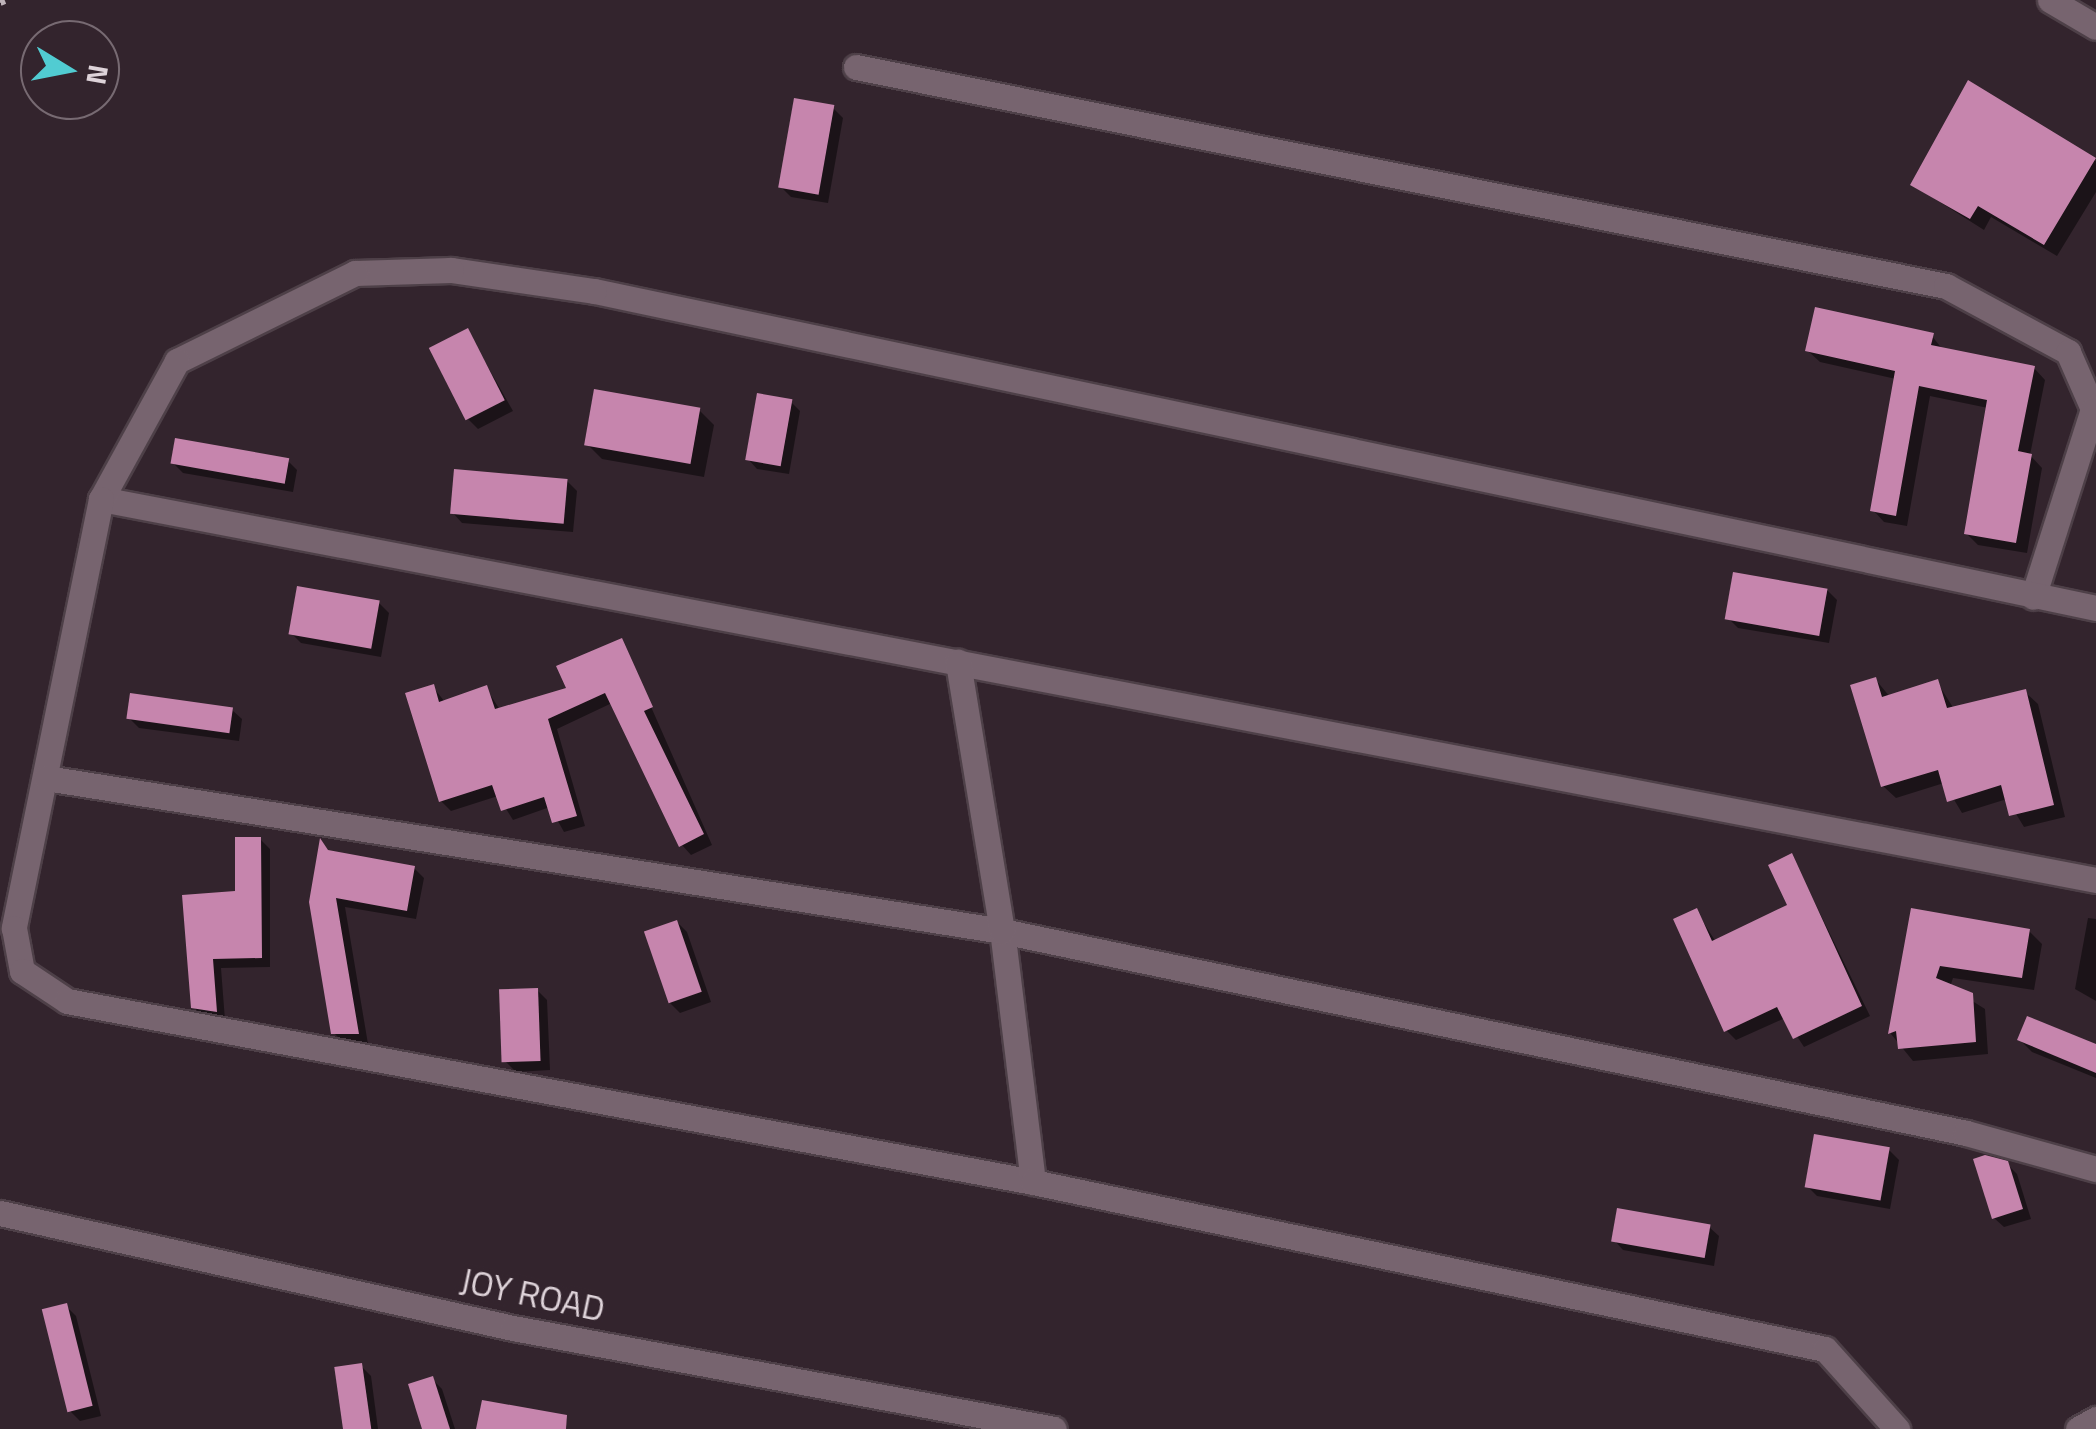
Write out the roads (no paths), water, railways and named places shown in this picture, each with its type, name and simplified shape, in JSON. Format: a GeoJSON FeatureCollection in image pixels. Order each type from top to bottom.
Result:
{"type":"FeatureCollection","features":[{"type":"Feature","properties":{"kind":"street"},"geometry":{"type":"LineString","coordinates":[[2050,0],[2096,27]]}},
{"type":"Feature","properties":{"kind":"street"},"geometry":{"type":"LineString","coordinates":[[856,67],[1946,286],[2068,352],[2093,408],[2033,596]]}},
{"type":"Feature","properties":{"kind":"street"},"geometry":{"type":"LineString","coordinates":[[1897,1429],[1826,1349],[1034,1182],[67,1000],[22,971],[14,928],[101,499],[177,360],[355,274],[450,270],[614,295],[2096,608]]}},
{"type":"Feature","properties":{"kind":"street"},"geometry":{"type":"LineString","coordinates":[[101,499],[2096,880]]}},
{"type":"Feature","properties":{"kind":"street"},"geometry":{"type":"LineString","coordinates":[[958,662],[1002,931],[1034,1182]]}},
{"type":"Feature","properties":{"kind":"street"},"geometry":{"type":"LineString","coordinates":[[46,778],[1002,931],[1966,1133],[2096,1169]]}},
{"type":"Feature","properties":{"kind":"street","name":"JOY ROAD"},"geometry":{"type":"LineString","coordinates":[[0,1212],[513,1328],[1054,1429]]}},
{"type":"Feature","properties":{"kind":"street"},"geometry":{"type":"LineString","coordinates":[[2078,1429],[2096,1419]]}},
{"type":"Feature","properties":{"kind":"railway"},"geometry":{"type":"LineString","coordinates":[[0,2],[5,0]]}}]}
